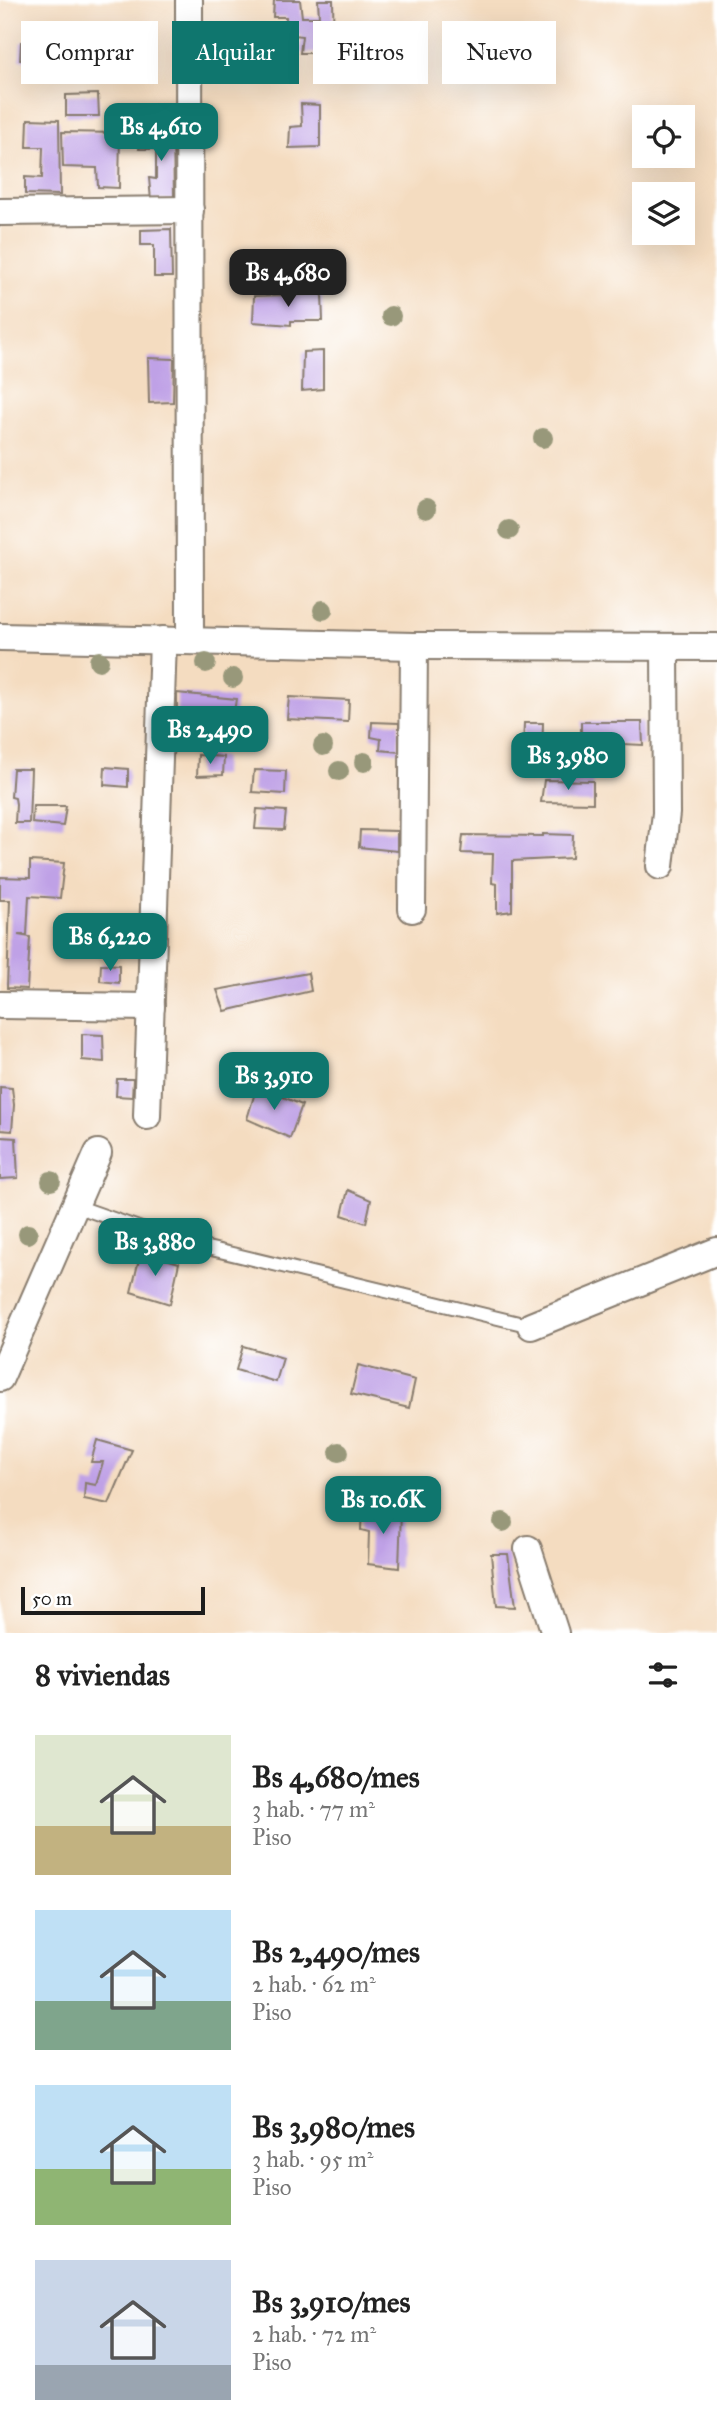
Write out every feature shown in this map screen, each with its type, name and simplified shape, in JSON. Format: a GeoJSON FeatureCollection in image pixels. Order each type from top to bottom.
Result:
{"type":"FeatureCollection","features":[{"type":"Feature","properties":{"kind":"street"},"geometry":{"type":"LineString","coordinates":[[189,0],[190,640]]}},
{"type":"Feature","properties":{"kind":"street"},"geometry":{"type":"LineString","coordinates":[[0,212],[190,210]]}},
{"type":"Feature","properties":{"kind":"street"},"geometry":{"type":"LineString","coordinates":[[0,636],[414,646],[717,648]]}},
{"type":"Feature","properties":{"kind":"street"},"geometry":{"type":"LineString","coordinates":[[147,1116],[163,640]]}},
{"type":"Feature","properties":{"kind":"street"},"geometry":{"type":"LineString","coordinates":[[412,909],[414,646]]}},
{"type":"Feature","properties":{"kind":"street"},"geometry":{"type":"LineString","coordinates":[[660,866],[666,813],[665,647]]}},
{"type":"Feature","properties":{"kind":"street"},"geometry":{"type":"LineString","coordinates":[[0,1005],[151,1007]]}},
{"type":"Feature","properties":{"kind":"street"},"geometry":{"type":"LineString","coordinates":[[0,1378],[98,1153]]}},
{"type":"Feature","properties":{"kind":"street"},"geometry":{"type":"LineString","coordinates":[[531,1326],[717,1251]]}},
{"type":"Feature","properties":{"kind":"street"},"geometry":{"type":"LineString","coordinates":[[528,1549],[555,1633]]}},
{"type":"Feature","properties":{"kind":"lane"},"geometry":{"type":"LineString","coordinates":[[76,1206],[170,1239],[531,1326]]}},
{"type":"Feature","properties":{"kind":"building"},"geometry":{"type":"Polygon","coordinates":[[[274,0],[300,0],[302,17],[319,17],[318,0],[333,0],[333,21],[313,21],[313,53],[300,53],[302,36],[299,36],[299,21],[273,17],[274,0]]]}},
{"type":"Feature","properties":{"kind":"building"},"geometry":{"type":"Polygon","coordinates":[[[98,94],[99,116],[66,116],[66,95],[98,94]]]}},
{"type":"Feature","properties":{"kind":"building"},"geometry":{"type":"Polygon","coordinates":[[[301,104],[320,105],[320,147],[289,148],[290,127],[302,126],[301,104]]]}},
{"type":"Feature","properties":{"kind":"building"},"geometry":{"type":"Polygon","coordinates":[[[28,119],[59,120],[60,195],[25,194],[25,177],[42,178],[43,147],[27,147],[28,119]]]}},
{"type":"Feature","properties":{"kind":"building"},"geometry":{"type":"Polygon","coordinates":[[[141,131],[173,131],[174,200],[151,200],[149,178],[156,179],[156,149],[139,149],[141,131]]]}},
{"type":"Feature","properties":{"kind":"building"},"geometry":{"type":"Polygon","coordinates":[[[62,132],[120,133],[119,188],[98,187],[97,168],[63,167],[62,132]]]}},
{"type":"Feature","properties":{"kind":"building"},"geometry":{"type":"Polygon","coordinates":[[[171,229],[172,277],[154,277],[154,245],[141,245],[141,230],[171,229]]]}},
{"type":"Feature","properties":{"kind":"building"},"geometry":{"type":"Polygon","coordinates":[[[322,294],[323,321],[291,321],[291,325],[253,322],[254,296],[322,294]]]}},
{"type":"Feature","properties":{"kind":"building"},"geometry":{"type":"Polygon","coordinates":[[[323,351],[323,389],[302,391],[303,352],[323,351]]]}},
{"type":"Feature","properties":{"kind":"building"},"geometry":{"type":"Polygon","coordinates":[[[148,358],[174,359],[173,402],[149,403],[148,358]]]}},
{"type":"Feature","properties":{"kind":"building"},"geometry":{"type":"Polygon","coordinates":[[[177,693],[236,699],[233,719],[177,715],[177,693]]]}},
{"type":"Feature","properties":{"kind":"building"},"geometry":{"type":"Polygon","coordinates":[[[289,697],[349,700],[348,722],[287,719],[289,697]]]}},
{"type":"Feature","properties":{"kind":"building"},"geometry":{"type":"Polygon","coordinates":[[[372,722],[399,723],[399,752],[380,750],[381,739],[371,737],[372,722]]]}},
{"type":"Feature","properties":{"kind":"building"},"geometry":{"type":"Polygon","coordinates":[[[581,722],[642,722],[643,745],[581,742],[581,722]]]}},
{"type":"Feature","properties":{"kind":"building"},"geometry":{"type":"Polygon","coordinates":[[[524,723],[543,723],[542,753],[523,752],[524,723]]]}},
{"type":"Feature","properties":{"kind":"building"},"geometry":{"type":"Polygon","coordinates":[[[198,755],[224,757],[223,775],[197,776],[198,755]]]}},
{"type":"Feature","properties":{"kind":"building"},"geometry":{"type":"Polygon","coordinates":[[[105,767],[128,769],[128,787],[104,785],[105,767]]]}},
{"type":"Feature","properties":{"kind":"building"},"geometry":{"type":"Polygon","coordinates":[[[13,769],[31,769],[29,823],[15,823],[16,804],[15,798],[11,797],[13,769]]]}},
{"type":"Feature","properties":{"kind":"building"},"geometry":{"type":"Polygon","coordinates":[[[254,770],[286,771],[285,794],[252,792],[254,770]]]}},
{"type":"Feature","properties":{"kind":"building"},"geometry":{"type":"Polygon","coordinates":[[[544,780],[593,781],[593,803],[541,802],[544,780]]]}},
{"type":"Feature","properties":{"kind":"building"},"geometry":{"type":"Polygon","coordinates":[[[33,806],[66,806],[63,826],[32,823],[33,806]]]}},
{"type":"Feature","properties":{"kind":"building"},"geometry":{"type":"Polygon","coordinates":[[[257,809],[286,811],[284,830],[255,829],[257,809]]]}},
{"type":"Feature","properties":{"kind":"building"},"geometry":{"type":"Polygon","coordinates":[[[360,830],[397,831],[397,851],[359,847],[360,830]]]}},
{"type":"Feature","properties":{"kind":"building"},"geometry":{"type":"Polygon","coordinates":[[[463,835],[573,835],[572,858],[512,861],[512,911],[497,913],[497,884],[492,883],[493,854],[461,853],[463,835]]]}},
{"type":"Feature","properties":{"kind":"building"},"geometry":{"type":"Polygon","coordinates":[[[30,861],[64,863],[60,898],[29,896],[27,935],[18,935],[30,937],[27,989],[7,988],[10,900],[0,900],[0,877],[30,878],[30,861]]]}},
{"type":"Feature","properties":{"kind":"building"},"geometry":{"type":"Polygon","coordinates":[[[101,964],[119,965],[119,983],[100,981],[101,964]]]}},
{"type":"Feature","properties":{"kind":"building"},"geometry":{"type":"Polygon","coordinates":[[[308,973],[311,991],[225,1011],[217,990],[308,973]]]}},
{"type":"Feature","properties":{"kind":"building"},"geometry":{"type":"Polygon","coordinates":[[[82,1034],[103,1035],[104,1062],[82,1060],[82,1034]]]}},
{"type":"Feature","properties":{"kind":"building"},"geometry":{"type":"Polygon","coordinates":[[[117,1079],[133,1079],[132,1097],[116,1096],[117,1079]]]}},
{"type":"Feature","properties":{"kind":"building"},"geometry":{"type":"Polygon","coordinates":[[[257,1086],[302,1105],[290,1138],[247,1119],[257,1086]]]}},
{"type":"Feature","properties":{"kind":"building"},"geometry":{"type":"Polygon","coordinates":[[[0,1087],[12,1088],[12,1131],[0,1130],[0,1087]]]}},
{"type":"Feature","properties":{"kind":"building"},"geometry":{"type":"Polygon","coordinates":[[[0,1137],[16,1138],[18,1178],[0,1179],[0,1137]]]}},
{"type":"Feature","properties":{"kind":"building"},"geometry":{"type":"Polygon","coordinates":[[[348,1190],[371,1200],[366,1223],[342,1215],[348,1190]]]}},
{"type":"Feature","properties":{"kind":"building"},"geometry":{"type":"Polygon","coordinates":[[[141,1252],[179,1263],[170,1304],[131,1292],[141,1252]]]}},
{"type":"Feature","properties":{"kind":"building"},"geometry":{"type":"Polygon","coordinates":[[[243,1346],[283,1358],[276,1382],[236,1370],[243,1346]]]}},
{"type":"Feature","properties":{"kind":"building"},"geometry":{"type":"Polygon","coordinates":[[[358,1365],[415,1380],[409,1408],[351,1394],[358,1365]]]}},
{"type":"Feature","properties":{"kind":"building"},"geometry":{"type":"Polygon","coordinates":[[[97,1440],[132,1450],[109,1504],[84,1499],[85,1483],[96,1485],[103,1462],[91,1462],[97,1440]]]}},
{"type":"Feature","properties":{"kind":"building"},"geometry":{"type":"Polygon","coordinates":[[[362,1507],[401,1511],[399,1568],[368,1564],[369,1532],[361,1530],[362,1507]]]}},
{"type":"Feature","properties":{"kind":"building"},"geometry":{"type":"Polygon","coordinates":[[[491,1554],[508,1554],[515,1607],[496,1606],[491,1554]]]}}]}
